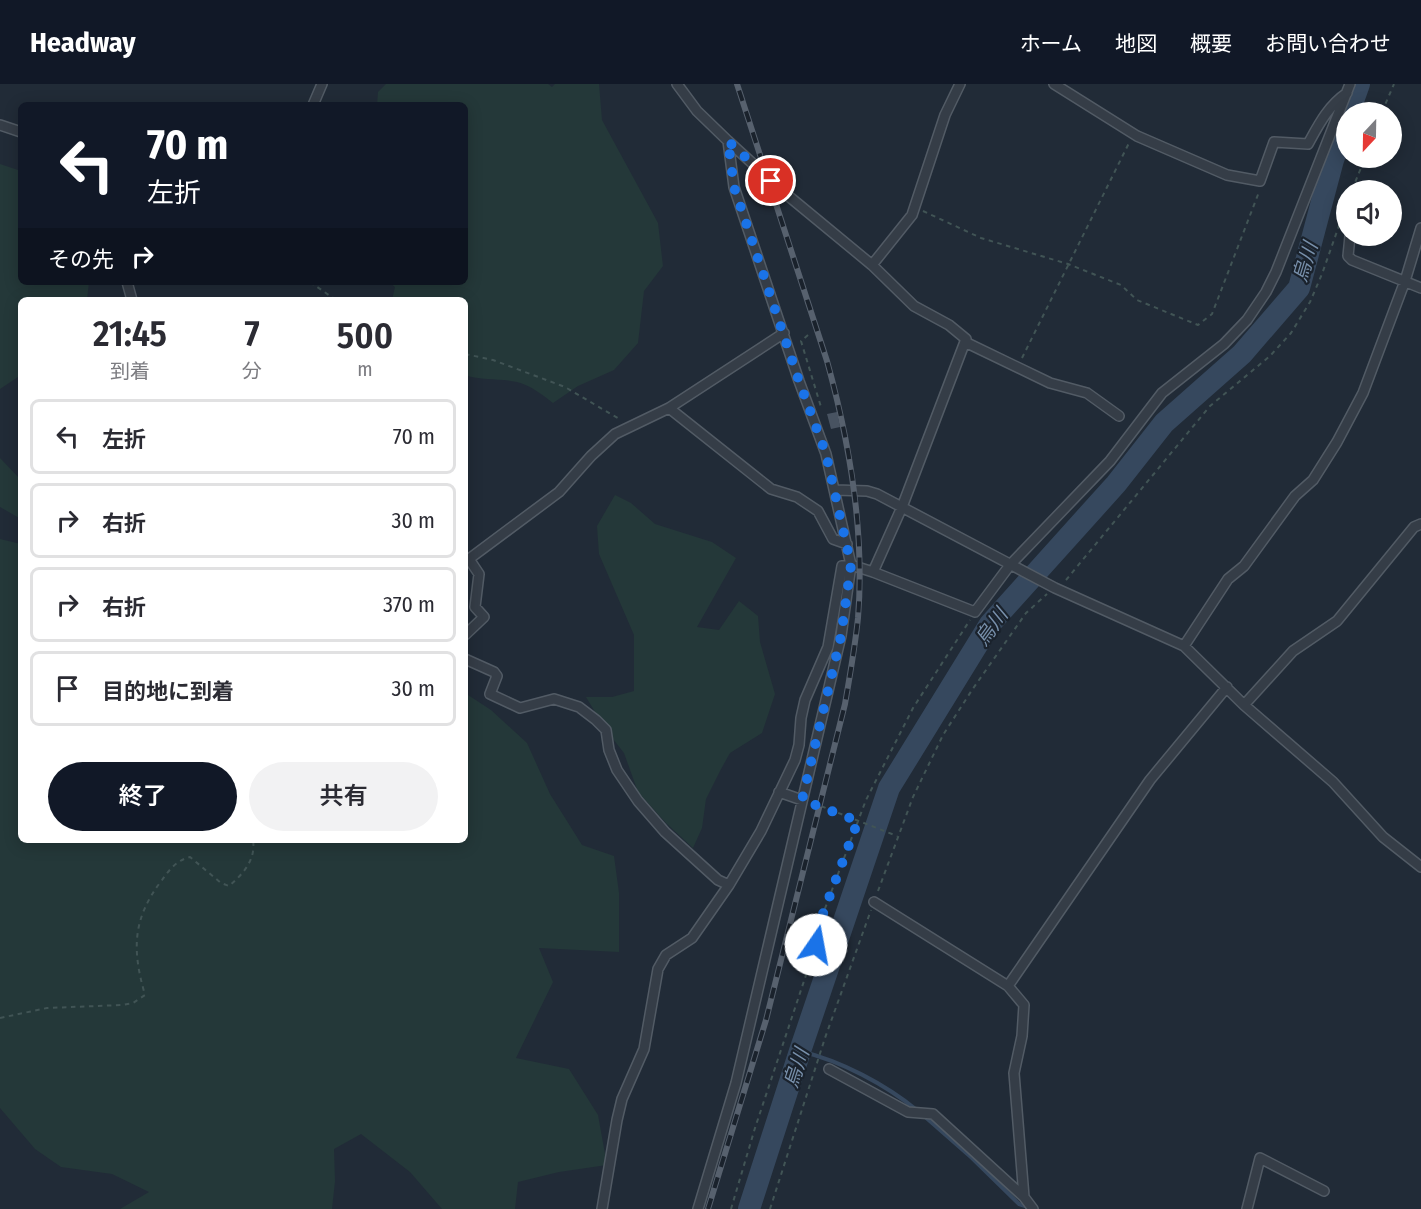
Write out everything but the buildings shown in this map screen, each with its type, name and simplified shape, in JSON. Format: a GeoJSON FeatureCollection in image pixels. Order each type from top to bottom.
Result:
{"type":"FeatureCollection","features":[{"type":"Feature","properties":{"kind":"street"},"geometry":{"type":"LineString","coordinates":[[314,102],[322,84]]}},
{"type":"Feature","properties":{"kind":"street"},"geometry":{"type":"LineString","coordinates":[[677,84],[697,111],[786,194],[872,265],[914,306],[950,325],[966,339],[902,507],[873,572]]}},
{"type":"Feature","properties":{"kind":"street"},"geometry":{"type":"LineString","coordinates":[[872,265],[912,215],[945,115],[960,84]]}},
{"type":"Feature","properties":{"kind":"street"},"geometry":{"type":"LineString","coordinates":[[1054,84],[1133,134],[1227,175],[1260,181],[1274,142],[1308,144],[1323,116],[1348,88]]}},
{"type":"Feature","properties":{"kind":"street"},"geometry":{"type":"LineString","coordinates":[[602,1209],[617,1120],[622,1099],[644,1049],[658,969],[666,955],[692,938],[729,885],[761,831],[795,760],[805,700],[828,647],[842,566],[851,565],[873,572],[975,612],[1012,566],[1110,461],[1162,393],[1224,344],[1246,320],[1266,292],[1276,272],[1348,88]]}},
{"type":"Feature","properties":{"kind":"street"},"geometry":{"type":"LineString","coordinates":[[0,125],[18,131]]}},
{"type":"Feature","properties":{"kind":"street"},"geometry":{"type":"LineString","coordinates":[[698,1209],[736,1083],[841,636],[851,565],[826,454],[734,187],[728,141]]}},
{"type":"Feature","properties":{"kind":"street"},"geometry":{"type":"LineString","coordinates":[[1184,646],[1228,579],[1244,566],[1295,496],[1312,480],[1336,442],[1363,393],[1405,280],[1421,228]]}},
{"type":"Feature","properties":{"kind":"street"},"geometry":{"type":"LineString","coordinates":[[1349,246],[1348,256],[1352,260],[1421,288]]}},
{"type":"Feature","properties":{"kind":"street"},"geometry":{"type":"LineString","coordinates":[[468,559],[559,492],[615,434],[669,408],[784,333]]}},
{"type":"Feature","properties":{"kind":"street"},"geometry":{"type":"LineString","coordinates":[[965,342],[1050,383],[1087,393],[1119,416]]}},
{"type":"Feature","properties":{"kind":"street"},"geometry":{"type":"LineString","coordinates":[[669,408],[771,489],[797,497],[818,511],[833,539],[847,544]]}},
{"type":"Feature","properties":{"kind":"street"},"geometry":{"type":"LineString","coordinates":[[835,490],[867,491],[877,494],[1052,587],[1184,646],[1244,705],[1333,782],[1383,837],[1421,867]]}},
{"type":"Feature","properties":{"kind":"street"},"geometry":{"type":"LineString","coordinates":[[1244,705],[1293,651],[1337,621],[1414,526],[1421,524]]}},
{"type":"Feature","properties":{"kind":"street"},"geometry":{"type":"LineString","coordinates":[[468,561],[479,574],[475,607],[484,617],[468,632]]}},
{"type":"Feature","properties":{"kind":"street"},"geometry":{"type":"LineString","coordinates":[[468,660],[494,672],[497,676],[490,694],[520,708],[554,699],[579,707],[596,720],[606,730],[609,750],[617,771],[638,801],[665,832],[718,880],[729,885]]}},
{"type":"Feature","properties":{"kind":"street"},"geometry":{"type":"LineString","coordinates":[[1008,986],[1150,780],[1227,687]]}},
{"type":"Feature","properties":{"kind":"street"},"geometry":{"type":"LineString","coordinates":[[779,792],[802,800]]}},
{"type":"Feature","properties":{"kind":"street"},"geometry":{"type":"LineString","coordinates":[[874,902],[1008,986],[1024,1005],[1022,1036],[1014,1073],[1024,1197]]}},
{"type":"Feature","properties":{"kind":"street"},"geometry":{"type":"LineString","coordinates":[[829,1070],[908,1112],[933,1114],[1024,1197],[1033,1209]]}},
{"type":"Feature","properties":{"kind":"street"},"geometry":{"type":"LineString","coordinates":[[1247,1209],[1260,1158],[1324,1191]]}},
{"type":"Feature","properties":{"kind":"path"},"geometry":{"type":"LineString","coordinates":[[1386,102],[1394,84]]}},
{"type":"Feature","properties":{"kind":"path"},"geometry":{"type":"LineString","coordinates":[[1018,366],[1133,134]]}},
{"type":"Feature","properties":{"kind":"path"},"geometry":{"type":"LineString","coordinates":[[915,207],[981,238],[1068,264],[1121,285],[1137,300],[1198,325],[1212,314],[1260,188],[1260,181]]}},
{"type":"Feature","properties":{"kind":"path"},"geometry":{"type":"LineString","coordinates":[[770,1209],[825,1038],[897,836],[913,797],[944,735],[972,690],[1026,613],[1052,587],[1069,579],[1210,406],[1270,356],[1291,333],[1310,302],[1336,234]]}},
{"type":"Feature","properties":{"kind":"path"},"geometry":{"type":"LineString","coordinates":[[314,285],[332,297]]}},
{"type":"Feature","properties":{"kind":"path"},"geometry":{"type":"LineString","coordinates":[[808,335],[801,341],[823,413]]}},
{"type":"Feature","properties":{"kind":"path"},"geometry":{"type":"LineString","coordinates":[[468,355],[520,369],[565,387],[631,426]]}},
{"type":"Feature","properties":{"kind":"path"},"geometry":{"type":"LineString","coordinates":[[731,1209],[754,1128],[816,945],[818,927],[866,800],[913,708],[975,612]]}},
{"type":"Feature","properties":{"kind":"path"},"geometry":{"type":"LineString","coordinates":[[802,800],[897,836]]}},
{"type":"Feature","properties":{"kind":"path"},"geometry":{"type":"LineString","coordinates":[[0,1018],[47,1008],[122,1005],[133,1003],[145,995],[136,956],[137,926],[150,896],[171,868],[190,856],[221,883],[229,886],[245,873],[253,843]]}},
{"type":"Feature","properties":{"kind":"green space"},"geometry":{"type":"Polygon","coordinates":[[[386,84],[548,84],[552,87],[555,84],[599,84],[602,120],[658,223],[663,266],[644,291],[638,343],[614,370],[578,386],[553,403],[522,383],[468,376],[468,297],[393,297],[395,287],[393,285],[468,285],[468,102],[377,102],[378,92],[386,84]]]}},
{"type":"Feature","properties":{"kind":"green space"},"geometry":{"type":"Polygon","coordinates":[[[0,164],[18,170],[18,285],[89,285],[87,297],[18,297],[18,377],[0,389],[0,164]]]}},
{"type":"Feature","properties":{"kind":"green space"},"geometry":{"type":"Polygon","coordinates":[[[0,458],[18,477],[18,517],[0,507],[0,458]]]}},
{"type":"Feature","properties":{"kind":"green space"},"geometry":{"type":"Polygon","coordinates":[[[615,495],[631,503],[655,524],[712,542],[736,558],[697,627],[719,630],[739,601],[758,616],[760,642],[775,694],[762,733],[730,753],[720,771],[706,799],[702,828],[693,848],[638,792],[624,753],[606,730],[586,697],[612,697],[634,691],[634,635],[599,554],[597,526],[615,495]]]}},
{"type":"Feature","properties":{"kind":"green space"},"geometry":{"type":"Polygon","coordinates":[[[0,539],[18,543],[18,843],[468,843],[468,695],[491,710],[527,743],[550,794],[582,845],[614,856],[619,893],[619,952],[539,948],[553,982],[516,1058],[569,1069],[598,1115],[607,1165],[559,1172],[518,1182],[515,1209],[442,1209],[410,1172],[361,1134],[334,1149],[335,1181],[332,1209],[120,1209],[149,1192],[112,1174],[61,1167],[35,1149],[0,1108],[0,539]]]}},
{"type":"Feature","properties":{"kind":"waterway","name":"烏川"},"geometry":{"type":"LineString","coordinates":[[1353,102],[1359,84]]}},
{"type":"Feature","properties":{"kind":"waterway","name":"烏川"},"geometry":{"type":"LineString","coordinates":[[749,1209],[889,788],[990,624],[1116,484],[1164,423],[1242,354],[1299,288],[1336,151]]}},
{"type":"Feature","properties":{"kind":"waterway"},"geometry":{"type":"LineString","coordinates":[[800,1051],[847,1067],[891,1092],[918,1111]]}},
{"type":"Feature","properties":{"kind":"waterway"},"geometry":{"type":"LineString","coordinates":[[923,1115],[1019,1204],[1028,1207]]}},
{"type":"Feature","properties":{"kind":"railway"},"geometry":{"type":"LineString","coordinates":[[708,1209],[766,1020],[845,704],[857,629],[860,585],[854,488],[843,424],[827,361],[737,84]]}},
{"type":"Feature","properties":{"kind":"route"},"geometry":{"type":"LineString","coordinates":[[771,181],[728,141],[734,187],[826,454],[851,565],[841,636],[802,800],[858,821],[818,927],[816,945]]}}]}
